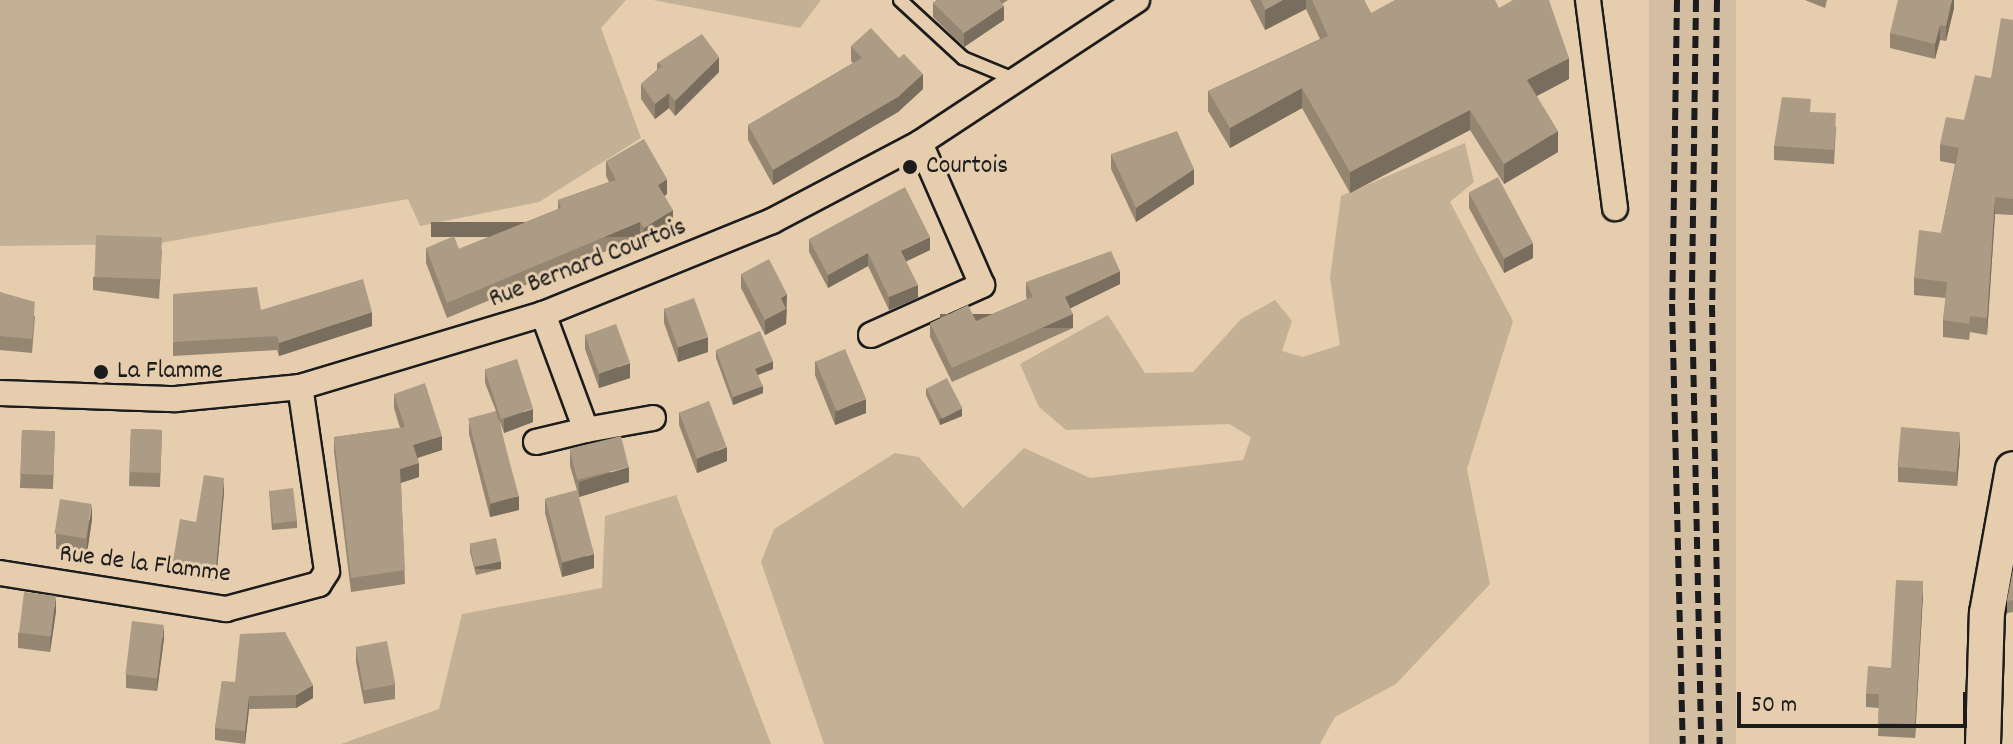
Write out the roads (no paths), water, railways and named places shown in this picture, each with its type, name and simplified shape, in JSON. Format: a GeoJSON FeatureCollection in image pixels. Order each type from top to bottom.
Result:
{"type":"FeatureCollection","features":[{"type":"Feature","properties":{"kind":"main road"},"geometry":{"type":"LineString","coordinates":[[1983,744],[1987,613],[2013,469]]}},
{"type":"Feature","properties":{"kind":"street","name":"Rue Bernard Courtois"},"geometry":{"type":"LineString","coordinates":[[0,393],[176,399],[300,387],[543,314],[772,221],[920,143],[1137,0]]}},
{"type":"Feature","properties":{"kind":"street"},"geometry":{"type":"LineString","coordinates":[[1588,0],[1615,208]]}},
{"type":"Feature","properties":{"kind":"street"},"geometry":{"type":"LineString","coordinates":[[871,335],[982,285],[920,143]]}},
{"type":"Feature","properties":{"kind":"street"},"geometry":{"type":"LineString","coordinates":[[543,314],[586,430]]}},
{"type":"Feature","properties":{"kind":"street","name":"Rue de la Flamme"},"geometry":{"type":"LineString","coordinates":[[0,573],[226,609],[319,584],[327,571],[300,387]]}},
{"type":"Feature","properties":{"kind":"street"},"geometry":{"type":"LineString","coordinates":[[536,442],[653,418]]}},
{"type":"Feature","properties":{"kind":"lane"},"geometry":{"type":"LineString","coordinates":[[900,0],[963,58],[1014,79]]}},
{"type":"Feature","properties":{"kind":"railway"},"geometry":{"type":"LineString","coordinates":[[1677,0],[1672,304],[1683,744]]}},
{"type":"Feature","properties":{"kind":"railway"},"geometry":{"type":"LineString","coordinates":[[1696,0],[1692,303],[1701,744]]}},
{"type":"Feature","properties":{"kind":"railway"},"geometry":{"type":"LineString","coordinates":[[1717,0],[1712,305],[1720,744]]}},
{"type":"Feature","properties":{"kind":"place","name":"Courtois"},"geometry":{"type":"Point","coordinates":[910,167]}},
{"type":"Feature","properties":{"kind":"place","name":"La Flamme"},"geometry":{"type":"Point","coordinates":[101,372]}}]}
